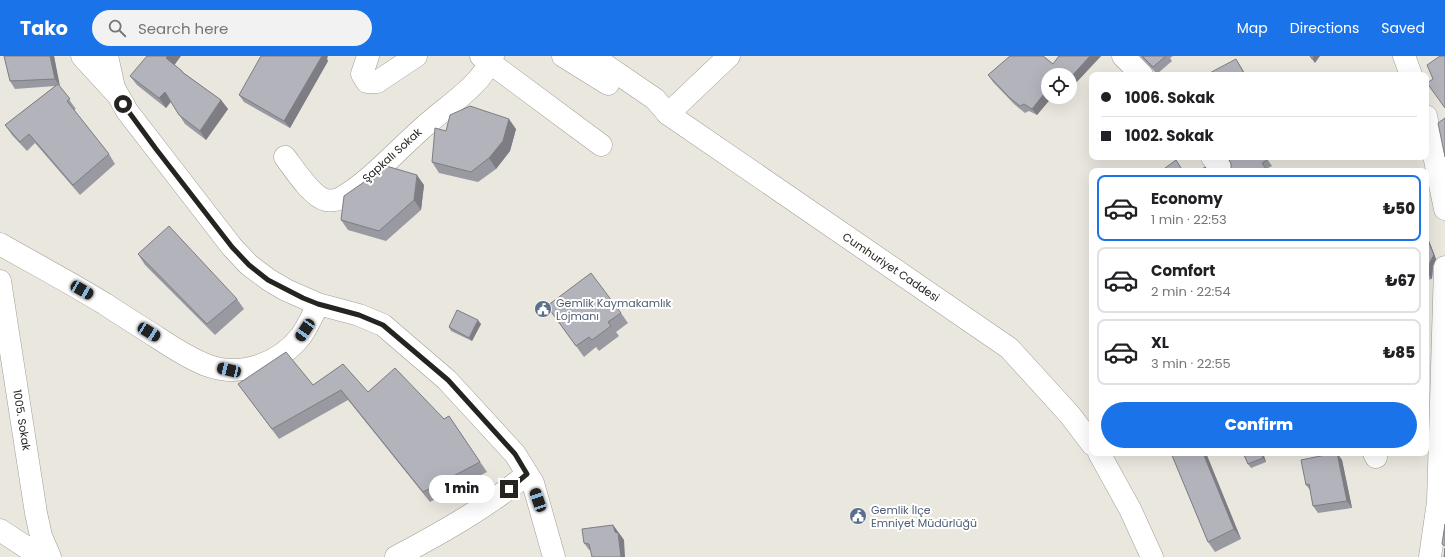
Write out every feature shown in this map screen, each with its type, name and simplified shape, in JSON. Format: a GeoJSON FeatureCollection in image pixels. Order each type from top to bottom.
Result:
{"type":"FeatureCollection","features":[{"type":"Feature","properties":{"kind":"street"},"geometry":{"type":"LineString","coordinates":[[82,56],[119,97]]}},
{"type":"Feature","properties":{"kind":"street"},"geometry":{"type":"LineString","coordinates":[[107,56],[114,88],[127,111],[232,247],[249,265],[268,280],[297,295],[318,304],[359,315],[383,325],[448,380],[515,454],[532,483],[554,557]]}},
{"type":"Feature","properties":{"kind":"street"},"geometry":{"type":"LineString","coordinates":[[368,56],[362,74],[367,82],[377,82],[416,56]]}},
{"type":"Feature","properties":{"kind":"street","name":"Cumhuriyet Caddesi"},"geometry":{"type":"LineString","coordinates":[[563,56],[644,106],[668,114]]}},
{"type":"Feature","properties":{"kind":"street","name":"Cumhuriyet Caddesi"},"geometry":{"type":"LineString","coordinates":[[592,56],[655,99],[668,114],[1009,348],[1070,415],[1089,440]]}},
{"type":"Feature","properties":{"kind":"street"},"geometry":{"type":"LineString","coordinates":[[668,114],[729,56]]}},
{"type":"Feature","properties":{"kind":"street"},"geometry":{"type":"LineString","coordinates":[[1123,56],[1139,72]]}},
{"type":"Feature","properties":{"kind":"street"},"geometry":{"type":"LineString","coordinates":[[1404,56],[1410,72]]}},
{"type":"Feature","properties":{"kind":"street"},"geometry":{"type":"LineString","coordinates":[[488,58],[601,145]]}},
{"type":"Feature","properties":{"kind":"street","name":"Şapkalı Sokak"},"geometry":{"type":"LineString","coordinates":[[285,157],[317,195],[327,200],[339,199],[395,156],[425,125],[473,85],[488,58]]}},
{"type":"Feature","properties":{"kind":"street"},"geometry":{"type":"LineString","coordinates":[[1429,131],[1445,209]]}},
{"type":"Feature","properties":{"kind":"street"},"geometry":{"type":"LineString","coordinates":[[1214,160],[1221,168]]}},
{"type":"Feature","properties":{"kind":"street"},"geometry":{"type":"LineString","coordinates":[[0,244],[95,298],[176,349],[206,365],[229,370],[247,369],[261,365],[287,350],[300,337],[318,304]]}},
{"type":"Feature","properties":{"kind":"street"},"geometry":{"type":"LineString","coordinates":[[1430,557],[1438,502],[1445,267]]}},
{"type":"Feature","properties":{"kind":"street","name":"1005. Sokak"},"geometry":{"type":"LineString","coordinates":[[0,281],[36,513],[41,536],[50,557]]}},
{"type":"Feature","properties":{"kind":"street"},"geometry":{"type":"LineString","coordinates":[[1101,456],[1130,509],[1152,557]]}},
{"type":"Feature","properties":{"kind":"street"},"geometry":{"type":"LineString","coordinates":[[396,557],[489,502],[509,489],[527,474]]}},
{"type":"Feature","properties":{"kind":"street"},"geometry":{"type":"LineString","coordinates":[[0,530],[41,557]]}},
{"type":"Feature","properties":{"kind":"building"},"geometry":{"type":"Polygon","coordinates":[[[4,56],[50,56],[55,79],[10,81],[4,56]]]}},
{"type":"Feature","properties":{"kind":"building"},"geometry":{"type":"Polygon","coordinates":[[[147,56],[168,56],[166,58],[182,72],[221,100],[200,131],[179,115],[165,92],[159,98],[130,76],[147,56]]]}},
{"type":"Feature","properties":{"kind":"building"},"geometry":{"type":"Polygon","coordinates":[[[261,56],[322,56],[284,121],[239,95],[261,56]]]}},
{"type":"Feature","properties":{"kind":"building"},"geometry":{"type":"Polygon","coordinates":[[[1010,56],[1043,56],[1053,64],[1059,56],[1090,56],[1077,70],[1077,68],[1041,68],[1041,98],[1032,109],[1024,104],[1020,106],[1010,98],[988,75],[1010,56]]]}},
{"type":"Feature","properties":{"kind":"building"},"geometry":{"type":"Polygon","coordinates":[[[1142,56],[1166,56],[1153,67],[1142,56]]]}},
{"type":"Feature","properties":{"kind":"building"},"geometry":{"type":"Polygon","coordinates":[[[1440,56],[1445,56],[1445,108],[1429,86],[1429,82],[1433,79],[1427,65],[1440,56]]]}},
{"type":"Feature","properties":{"kind":"building"},"geometry":{"type":"Polygon","coordinates":[[[1236,59],[1243,72],[1212,72],[1236,59]]]}},
{"type":"Feature","properties":{"kind":"building"},"geometry":{"type":"Polygon","coordinates":[[[58,84],[70,99],[67,101],[109,154],[73,185],[29,134],[20,142],[5,125],[58,84]]]}},
{"type":"Feature","properties":{"kind":"building"},"geometry":{"type":"Polygon","coordinates":[[[470,106],[509,119],[503,141],[489,158],[471,172],[432,162],[435,128],[446,131],[450,115],[470,106]]]}},
{"type":"Feature","properties":{"kind":"building"},"geometry":{"type":"Polygon","coordinates":[[[1445,118],[1445,157],[1438,123],[1445,118]]]}},
{"type":"Feature","properties":{"kind":"building"},"geometry":{"type":"Polygon","coordinates":[[[1176,160],[1181,168],[1165,168],[1176,160]]]}},
{"type":"Feature","properties":{"kind":"building"},"geometry":{"type":"Polygon","coordinates":[[[1229,160],[1267,160],[1262,163],[1265,168],[1231,168],[1229,160]]]}},
{"type":"Feature","properties":{"kind":"building"},"geometry":{"type":"Polygon","coordinates":[[[383,165],[417,175],[414,200],[379,231],[341,220],[344,196],[364,182],[383,165]]]}},
{"type":"Feature","properties":{"kind":"building"},"geometry":{"type":"Polygon","coordinates":[[[169,226],[237,299],[207,324],[138,254],[169,226]]]}},
{"type":"Feature","properties":{"kind":"building"},"geometry":{"type":"Polygon","coordinates":[[[1429,243],[1434,255],[1430,262],[1429,275],[1429,243]]]}},
{"type":"Feature","properties":{"kind":"building","name":"Gemlik Kaymakamlık Lojmanı"},"geometry":{"type":"Polygon","coordinates":[[[591,273],[621,313],[608,322],[611,326],[592,340],[589,337],[576,346],[547,306],[591,273]]]}},
{"type":"Feature","properties":{"kind":"building"},"geometry":{"type":"Polygon","coordinates":[[[457,310],[478,320],[469,338],[449,327],[457,310]]]}},
{"type":"Feature","properties":{"kind":"building"},"geometry":{"type":"Polygon","coordinates":[[[286,352],[313,385],[343,364],[368,392],[395,368],[444,419],[449,416],[480,462],[423,492],[341,390],[272,429],[238,384],[286,352]]]}},
{"type":"Feature","properties":{"kind":"building"},"geometry":{"type":"Polygon","coordinates":[[[1172,456],[1204,456],[1234,529],[1208,542],[1172,456]]]}},
{"type":"Feature","properties":{"kind":"building"},"geometry":{"type":"Polygon","coordinates":[[[1244,456],[1263,456],[1263,458],[1248,464],[1244,456]]]}},
{"type":"Feature","properties":{"kind":"building"},"geometry":{"type":"Polygon","coordinates":[[[1320,456],[1338,456],[1347,501],[1313,506],[1309,484],[1306,485],[1301,460],[1320,456]]]}},
{"type":"Feature","properties":{"kind":"building"},"geometry":{"type":"Polygon","coordinates":[[[1445,524],[1445,546],[1442,544],[1445,524]]]}},
{"type":"Feature","properties":{"kind":"building"},"geometry":{"type":"Polygon","coordinates":[[[613,525],[615,532],[618,533],[621,557],[592,557],[589,544],[584,543],[582,529],[613,525]]]}},
{"type":"Feature","properties":{"kind":"place","name":"Gemlik Kaymakamlık Lojmanı"},"geometry":{"type":"Point","coordinates":[543,309]}},
{"type":"Feature","properties":{"kind":"place","name":"Gemlik İlçe Emniyet Müdürlüğü"},"geometry":{"type":"Point","coordinates":[858,516]}},
{"type":"Feature","properties":{"kind":"route"},"geometry":{"type":"LineString","coordinates":[[123,104],[232,247],[249,265],[268,280],[303,298],[318,304],[359,315],[383,325],[448,380],[515,454],[527,474],[509,489]]}}]}
